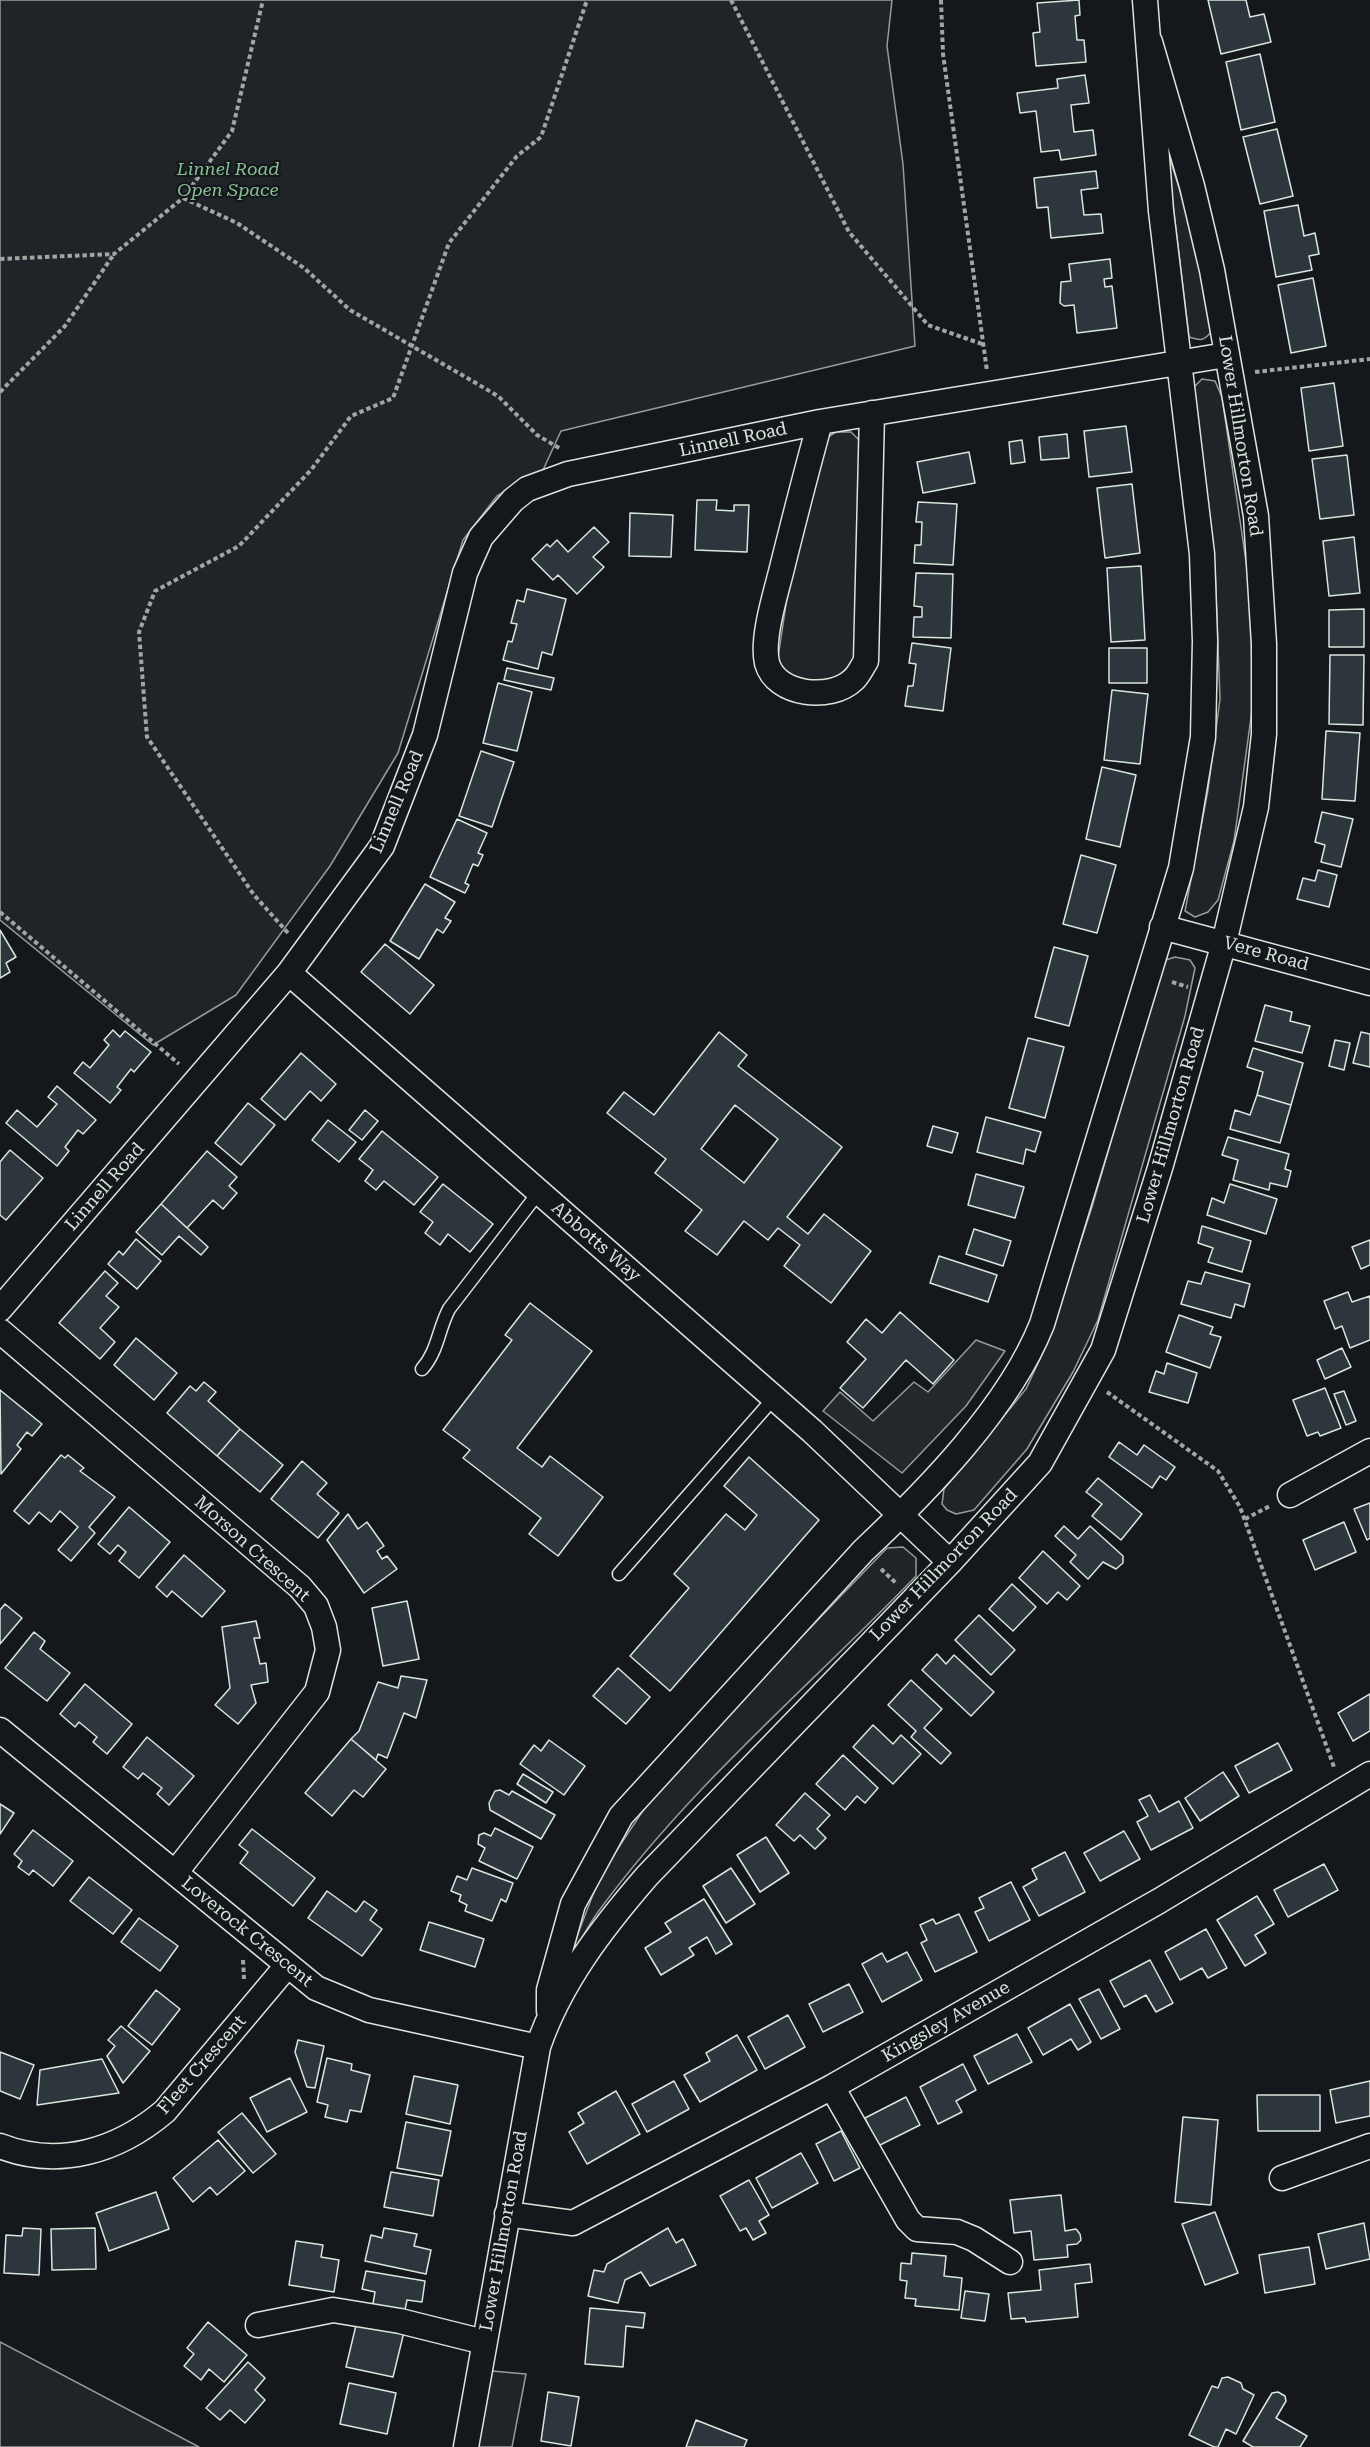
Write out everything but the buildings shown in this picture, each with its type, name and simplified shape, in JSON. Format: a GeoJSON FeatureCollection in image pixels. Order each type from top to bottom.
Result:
{"type":"FeatureCollection","features":[{"type":"Feature","properties":{"kind":"street","name":"Lower Hillmorton Road"},"geometry":{"type":"LineString","coordinates":[[549,2017],[549,1990],[573,1904],[621,1816],[863,1551],[900,1516],[983,1422],[1010,1388],[1029,1356],[1042,1324],[1181,868],[1203,737],[1205,641],[1202,554],[1161,211],[1150,42],[1145,0]]}},
{"type":"Feature","properties":{"kind":"street","name":"Lower Hillmorton Road"},"geometry":{"type":"LineString","coordinates":[[466,2447],[538,2047],[549,2017],[604,1926],[640,1884],[950,1562],[1040,1463],[1107,1338],[1160,1168],[1224,943],[1256,807],[1264,734],[1264,644],[1256,516],[1212,270],[1197,207],[1150,42]]}},
{"type":"Feature","properties":{"kind":"street","name":"Linnell Road"},"geometry":{"type":"LineString","coordinates":[[0,1309],[289,973],[382,846],[422,745],[465,573],[481,537],[498,514],[528,489],[568,474],[820,422],[1179,362],[1228,366]]}},
{"type":"Feature","properties":{"kind":"street","name":"Linnell Road"},"geometry":{"type":"LineString","coordinates":[[820,422],[774,599],[766,646],[768,664],[775,675],[789,688],[816,694],[853,681],[866,661],[872,413]]}},
{"type":"Feature","properties":{"kind":"street","name":"Vere Road"},"geometry":{"type":"LineString","coordinates":[[1162,927],[1370,983]]}},
{"type":"Feature","properties":{"kind":"street","name":"Abbotts Way"},"geometry":{"type":"LineString","coordinates":[[289,973],[768,1392],[950,1562]]}},
{"type":"Feature","properties":{"kind":"street","name":"Morson Crescent"},"geometry":{"type":"LineString","coordinates":[[0,1331],[300,1587],[316,1606],[324,1627],[328,1650],[317,1692],[175,1873]]}},
{"type":"Feature","properties":{"kind":"street"},"geometry":{"type":"LineString","coordinates":[[1290,1495],[1370,1451]]}},
{"type":"Feature","properties":{"kind":"street","name":"Loverock Crescent"},"geometry":{"type":"LineString","coordinates":[[0,1730],[286,1966],[316,1988],[369,2010],[538,2047]]}},
{"type":"Feature","properties":{"kind":"street","name":"Kingsley Avenue"},"geometry":{"type":"LineString","coordinates":[[507,2214],[573,2223],[832,2087],[1159,1900],[1370,1774]]}},
{"type":"Feature","properties":{"kind":"street","name":"Fleet Crescent"},"geometry":{"type":"LineString","coordinates":[[0,2146],[23,2155],[77,2156],[108,2147],[145,2128],[165,2111],[286,1966]]}},
{"type":"Feature","properties":{"kind":"street"},"geometry":{"type":"LineString","coordinates":[[832,2087],[908,2220],[917,2229],[957,2232],[974,2239],[1010,2262]]}},
{"type":"Feature","properties":{"kind":"street"},"geometry":{"type":"LineString","coordinates":[[1282,2178],[1370,2146]]}},
{"type":"Feature","properties":{"kind":"street"},"geometry":{"type":"LineString","coordinates":[[258,2325],[333,2310],[400,2321],[484,2342]]}},
{"type":"Feature","properties":{"kind":"lane"},"geometry":{"type":"LineString","coordinates":[[422,1369],[432,1358],[449,1309],[539,1192]]}},
{"type":"Feature","properties":{"kind":"lane"},"geometry":{"type":"LineString","coordinates":[[619,1574],[768,1392]]}},
{"type":"Feature","properties":{"kind":"path"},"geometry":{"type":"LineString","coordinates":[[0,392],[65,326],[114,254],[183,198],[232,131],[263,0]]}},
{"type":"Feature","properties":{"kind":"path"},"geometry":{"type":"LineString","coordinates":[[305,952],[254,895],[147,737],[139,632],[155,591],[239,546],[311,470],[351,416],[393,399],[449,243],[517,156],[541,137],[587,0]]}},
{"type":"Feature","properties":{"kind":"path"},"geometry":{"type":"LineString","coordinates":[[731,0],[849,232],[928,326],[982,344]]}},
{"type":"Feature","properties":{"kind":"path"},"geometry":{"type":"LineString","coordinates":[[941,0],[943,54],[982,344],[991,393]]}},
{"type":"Feature","properties":{"kind":"path"},"geometry":{"type":"LineString","coordinates":[[183,198],[237,223],[304,268],[350,310],[498,396],[537,435],[566,452],[568,474]]}},
{"type":"Feature","properties":{"kind":"path"},"geometry":{"type":"LineString","coordinates":[[0,259],[114,254]]}},
{"type":"Feature","properties":{"kind":"path"},"geometry":{"type":"LineString","coordinates":[[1228,366],[1370,359]]}},
{"type":"Feature","properties":{"kind":"path"},"geometry":{"type":"LineString","coordinates":[[0,912],[198,1080]]}},
{"type":"Feature","properties":{"kind":"path"},"geometry":{"type":"LineString","coordinates":[[1147,974],[1209,993]]}},
{"type":"Feature","properties":{"kind":"path"},"geometry":{"type":"LineString","coordinates":[[1087,1377],[1218,1471],[1240,1507],[1343,1790]]}},
{"type":"Feature","properties":{"kind":"path"},"geometry":{"type":"LineString","coordinates":[[863,1551],[912,1600]]}},
{"type":"Feature","properties":{"kind":"green space","name":"Linnel Road Open Space"},"geometry":{"type":"Polygon","coordinates":[[[0,0],[892,0],[887,46],[903,164],[915,346],[561,431],[543,470],[497,496],[463,540],[398,753],[330,866],[236,995],[153,1045],[0,920],[0,0]]]}},
{"type":"Feature","properties":{"kind":"green space"},"geometry":{"type":"Polygon","coordinates":[[[1166,146],[1191,226],[1212,331],[1202,339],[1189,337],[1166,146]]]}},
{"type":"Feature","properties":{"kind":"green space"},"geometry":{"type":"Polygon","coordinates":[[[1202,379],[1215,381],[1222,397],[1250,589],[1253,703],[1234,841],[1218,900],[1208,912],[1195,917],[1185,911],[1208,790],[1220,699],[1215,567],[1192,389],[1202,379]]]}},
{"type":"Feature","properties":{"kind":"green space"},"geometry":{"type":"Polygon","coordinates":[[[836,432],[851,432],[859,440],[856,658],[832,680],[817,683],[786,675],[778,658],[791,571],[823,440],[836,432]]]}},
{"type":"Feature","properties":{"kind":"green space"},"geometry":{"type":"Polygon","coordinates":[[[1175,957],[1190,960],[1195,968],[1185,1016],[1098,1320],[1073,1372],[1027,1449],[974,1510],[956,1514],[947,1510],[942,1504],[944,1489],[1026,1389],[1047,1344],[1092,1207],[1163,961],[1175,957]]]}},
{"type":"Feature","properties":{"kind":"green space"},"geometry":{"type":"Polygon","coordinates":[[[903,1547],[916,1558],[916,1576],[710,1780],[671,1822],[598,1912],[560,1980],[601,1874],[646,1806],[736,1705],[887,1548],[903,1547]]]}},
{"type":"Feature","properties":{"kind":"green space"},"geometry":{"type":"Polygon","coordinates":[[[0,2342],[199,2447],[0,2447],[0,2342]]]}},
{"type":"Feature","properties":{"kind":"green space"},"geometry":{"type":"Polygon","coordinates":[[[492,2371],[526,2374],[512,2447],[478,2447],[492,2371]]]}},
{"type":"Feature","properties":{"kind":"shaded area"},"geometry":{"type":"Polygon","coordinates":[[[976,1340],[1005,1351],[966,1406],[902,1473],[823,1411],[840,1392],[873,1421],[914,1382],[928,1392],[976,1340]]]}}]}
